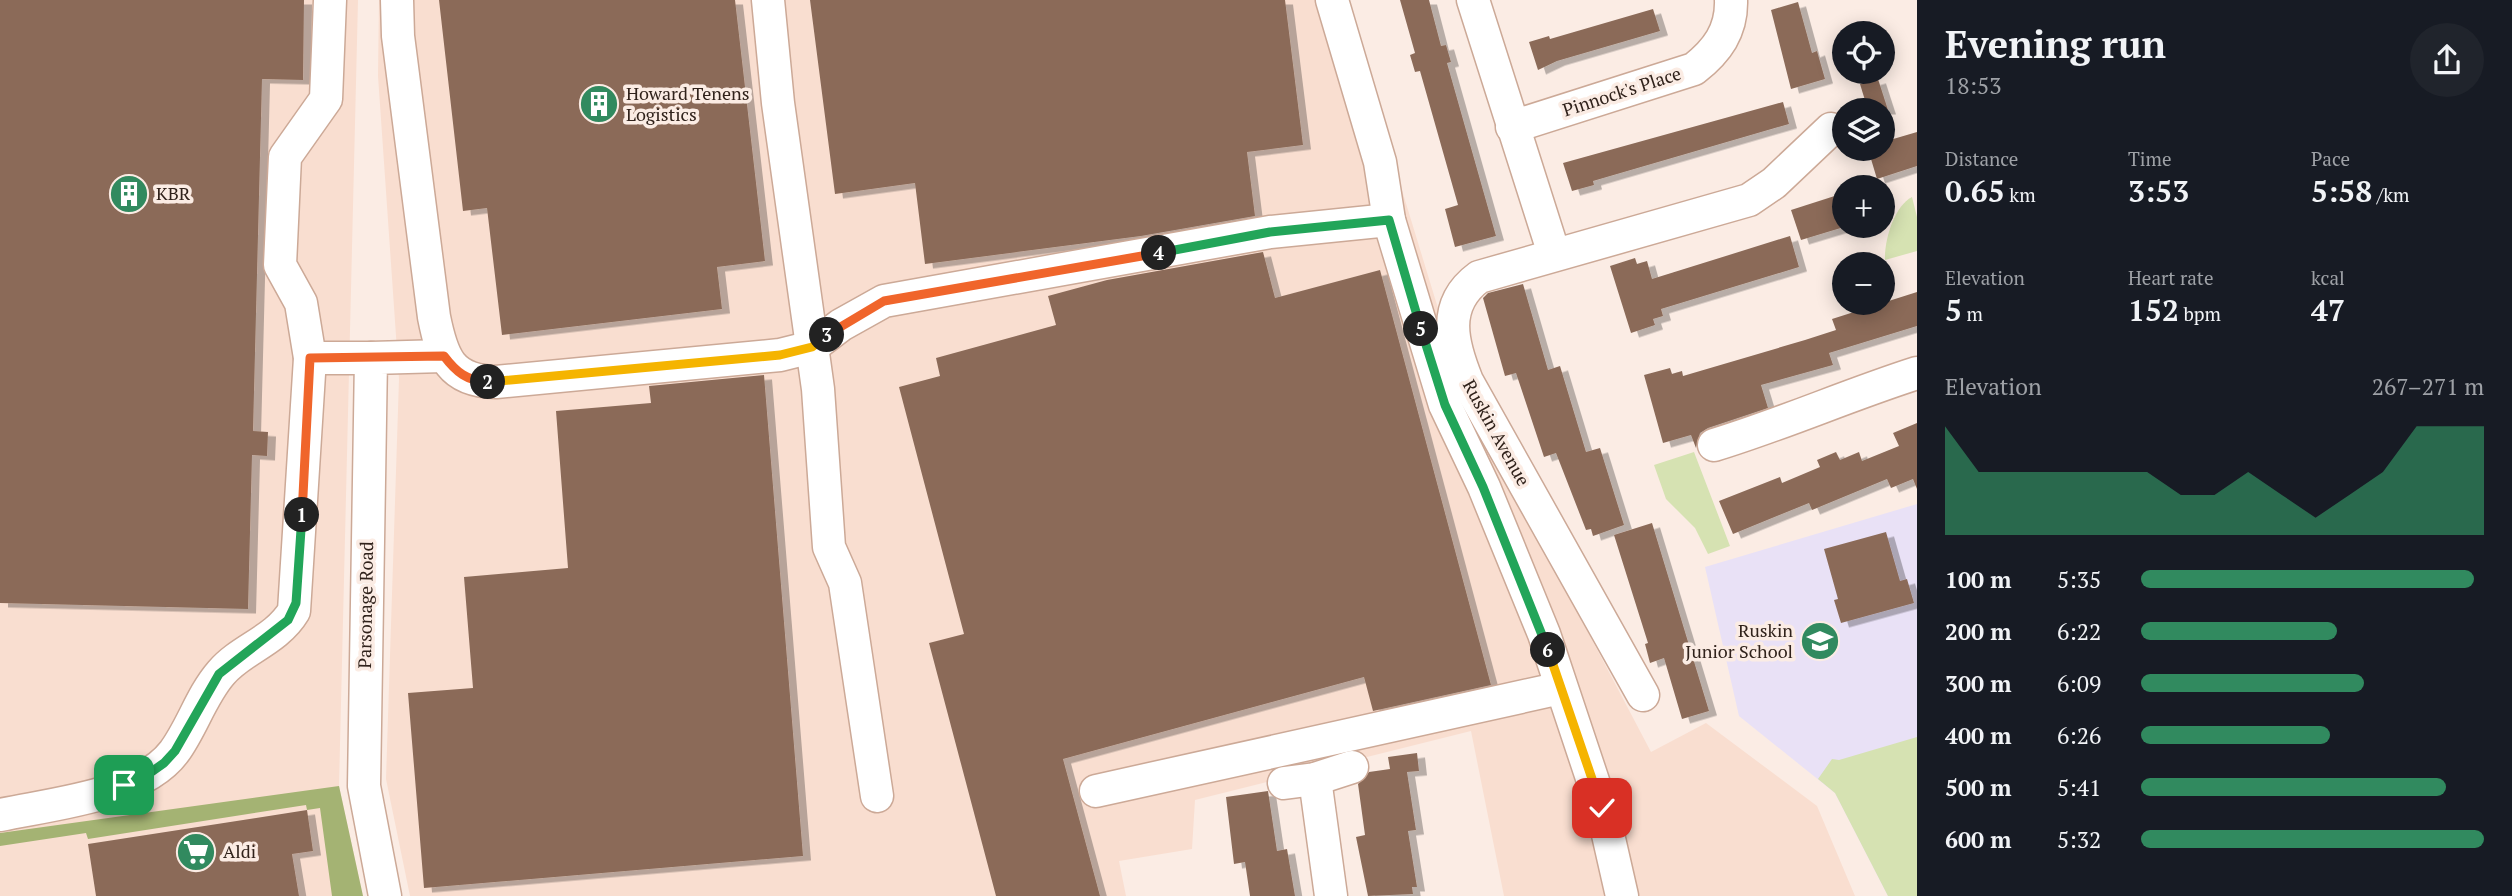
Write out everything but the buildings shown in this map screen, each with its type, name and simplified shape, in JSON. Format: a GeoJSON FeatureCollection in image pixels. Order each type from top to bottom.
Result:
{"type":"FeatureCollection","features":[{"type":"Feature","properties":{"kind":"street"},"geometry":{"type":"LineString","coordinates":[[0,815],[105,791],[137,782],[151,773],[175,751],[219,674],[288,620],[296,603],[310,358],[301,303],[280,265],[285,157],[326,99],[330,0]]}},
{"type":"Feature","properties":{"kind":"street"},"geometry":{"type":"LineString","coordinates":[[397,0],[398,36],[434,317],[431,356]]}},
{"type":"Feature","properties":{"kind":"street"},"geometry":{"type":"LineString","coordinates":[[768,0],[778,103],[812,347],[829,547],[845,583],[877,796]]}},
{"type":"Feature","properties":{"kind":"street"},"geometry":{"type":"LineString","coordinates":[[1332,0],[1380,162],[1389,220],[1445,405],[1517,566],[1544,634],[1602,808],[1622,896]]}},
{"type":"Feature","properties":{"kind":"street"},"geometry":{"type":"LineString","coordinates":[[1473,0],[1554,254]]}},
{"type":"Feature","properties":{"kind":"street","name":"Pinnock's Place"},"geometry":{"type":"LineString","coordinates":[[1512,127],[1694,69],[1709,57],[1728,29],[1731,0]]}},
{"type":"Feature","properties":{"kind":"street","name":"Ruskin Avenue"},"geometry":{"type":"LineString","coordinates":[[1643,695],[1467,381],[1451,335],[1455,308],[1472,282],[1479,277],[1749,200],[1774,183],[1831,129]]}},
{"type":"Feature","properties":{"kind":"street"},"geometry":{"type":"LineString","coordinates":[[310,358],[431,356],[474,382],[496,382],[780,355],[812,347],[841,325],[884,301],[1270,232],[1389,220]]}},
{"type":"Feature","properties":{"kind":"street","name":"Parsonage Road"},"geometry":{"type":"LineString","coordinates":[[371,358],[364,786],[385,896]]}},
{"type":"Feature","properties":{"kind":"street"},"geometry":{"type":"LineString","coordinates":[[1714,445],[1778,426],[1802,413],[1917,373]]}},
{"type":"Feature","properties":{"kind":"street"},"geometry":{"type":"LineString","coordinates":[[1096,791],[1561,688]]}},
{"type":"Feature","properties":{"kind":"street"},"geometry":{"type":"LineString","coordinates":[[1284,783],[1315,779],[1352,767]]}},
{"type":"Feature","properties":{"kind":"street"},"geometry":{"type":"LineString","coordinates":[[1315,779],[1331,896]]}},
{"type":"Feature","properties":{"kind":"shaded area"},"geometry":{"type":"Polygon","coordinates":[[[0,0],[358,0],[339,786],[363,896],[0,896],[0,0]]]}},
{"type":"Feature","properties":{"kind":"shaded area"},"geometry":{"type":"Polygon","coordinates":[[[379,0],[1344,0],[1437,305],[1457,383],[1651,752],[1706,723],[1817,806],[1855,896],[1504,896],[1471,731],[1195,800],[1192,849],[1119,861],[1126,896],[410,896],[386,779],[399,379],[378,76],[379,0]]]}},
{"type":"Feature","properties":{"kind":"shaded area","name":"Ruskin Junior School"},"geometry":{"type":"Polygon","coordinates":[[[1917,504],[1917,896],[1888,896],[1835,793],[1739,716],[1705,567],[1917,504]]]}},
{"type":"Feature","properties":{"kind":"green space"},"geometry":{"type":"Polygon","coordinates":[[[1912,197],[1917,217],[1917,251],[1895,257],[1895,252],[1885,252],[1886,243],[1887,238],[1895,238],[1895,216],[1912,197]]]}},
{"type":"Feature","properties":{"kind":"green space"},"geometry":{"type":"Polygon","coordinates":[[[1694,452],[1730,546],[1708,554],[1695,528],[1666,499],[1654,465],[1694,452]]]}},
{"type":"Feature","properties":{"kind":"green space"},"geometry":{"type":"Polygon","coordinates":[[[1917,737],[1917,896],[1888,896],[1835,793],[1818,779],[1832,759],[1839,760],[1917,737]]]}},
{"type":"Feature","properties":{"kind":"green space"},"geometry":{"type":"Polygon","coordinates":[[[339,786],[363,896],[332,896],[320,808],[307,810],[306,805],[88,839],[86,833],[0,846],[0,833],[339,786]]]}},
{"type":"Feature","properties":{"kind":"place","name":"Howard Tenens Logistics"},"geometry":{"type":"Point","coordinates":[599,104]}},
{"type":"Feature","properties":{"kind":"place","name":"KBR"},"geometry":{"type":"Point","coordinates":[129,194]}},
{"type":"Feature","properties":{"kind":"place","name":"Ruskin Junior School"},"geometry":{"type":"Point","coordinates":[1820,641]}},
{"type":"Feature","properties":{"kind":"place","name":"Aldi"},"geometry":{"type":"Point","coordinates":[196,852]}},
{"type":"Feature","properties":{"kind":"route"},"geometry":{"type":"LineString","coordinates":[[124,785],[137,782],[164,763],[175,751],[219,674],[279,630],[294,611],[298,584],[310,358],[444,356],[460,374],[474,382],[496,382],[780,355],[812,347],[841,325],[884,301],[1270,232],[1389,220],[1445,405],[1483,487],[1544,634],[1602,808]]}}]}
